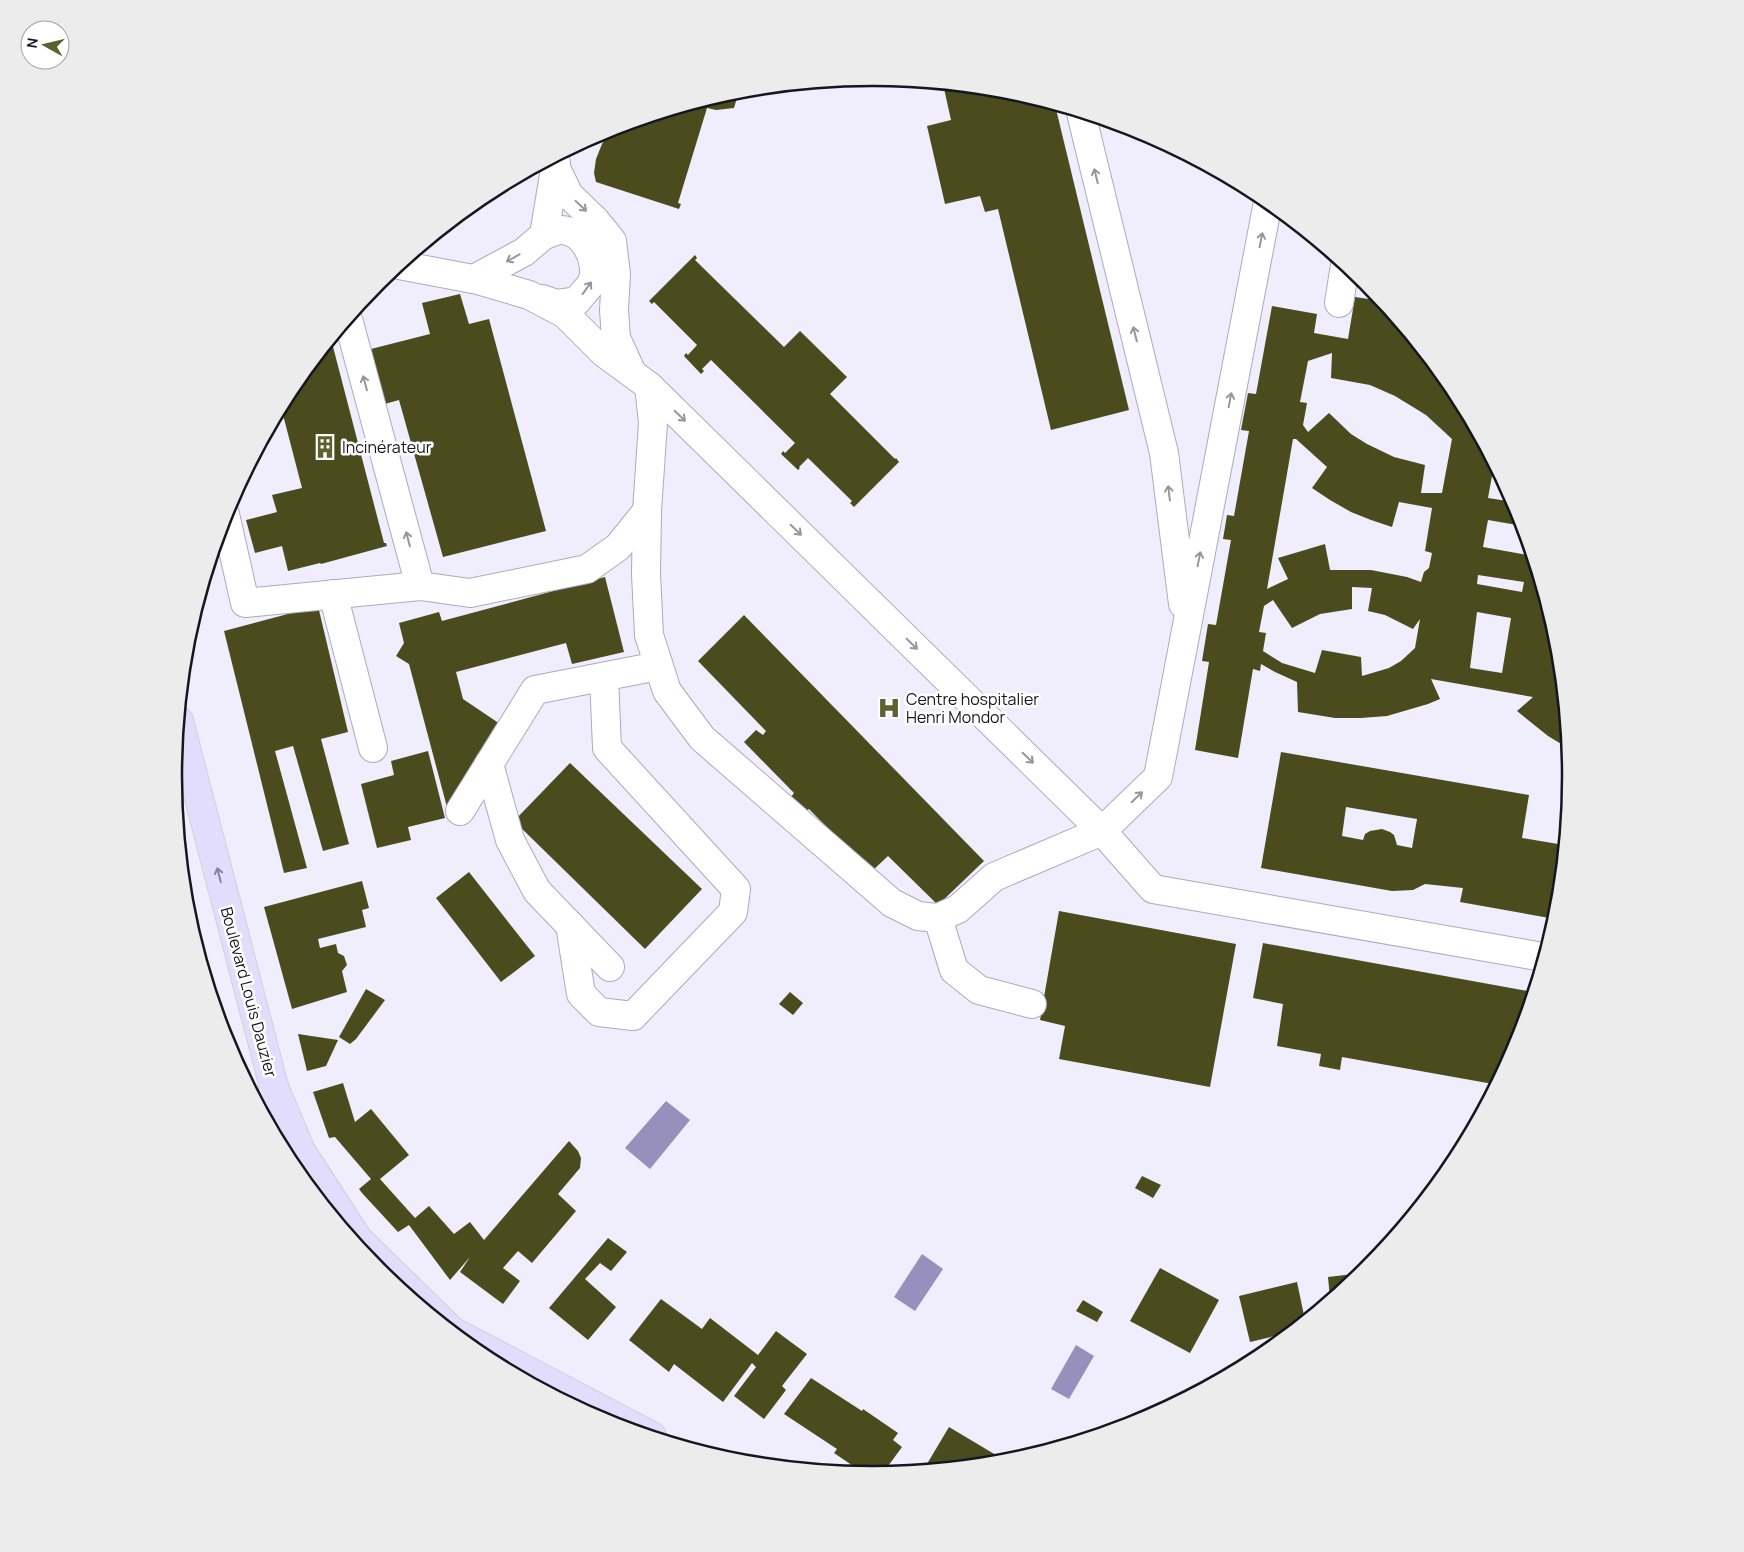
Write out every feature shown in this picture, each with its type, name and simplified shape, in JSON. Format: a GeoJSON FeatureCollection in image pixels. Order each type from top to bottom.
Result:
{"type":"FeatureCollection","features":[{"type":"Feature","properties":{"kind":"main road","name":"Boulevard Louis Dauzier"},"geometry":{"type":"LineString","coordinates":[[184,739],[274,1087],[301,1151],[349,1226]]}},
{"type":"Feature","properties":{"kind":"main road","name":"Boulevard Louis Dauzier"},"geometry":{"type":"LineString","coordinates":[[490,1350],[609,1414]]}},
{"type":"Feature","properties":{"kind":"street"},"geometry":{"type":"LineString","coordinates":[[1083,120],[1164,453],[1186,628]]}},
{"type":"Feature","properties":{"kind":"street"},"geometry":{"type":"LineString","coordinates":[[544,236],[556,163]]}},
{"type":"Feature","properties":{"kind":"street"},"geometry":{"type":"LineString","coordinates":[[557,163],[569,195],[595,220],[612,241],[616,274],[614,310],[616,338],[641,380],[654,423],[647,511],[646,574],[648,635],[667,691],[702,738],[892,903],[918,916],[938,918],[958,909],[994,877],[1102,831],[1158,777],[1266,210]]}},
{"type":"Feature","properties":{"kind":"street"},"geometry":{"type":"LineString","coordinates":[[407,266],[474,279],[556,304],[577,301],[592,282],[594,263],[587,244],[572,233],[559,230],[544,236],[524,252],[474,279]]}},
{"type":"Feature","properties":{"kind":"street"},"geometry":{"type":"LineString","coordinates":[[1338,303],[1344,273]]}},
{"type":"Feature","properties":{"kind":"street"},"geometry":{"type":"LineString","coordinates":[[529,295],[565,314],[604,353],[641,380],[1102,831],[1153,889],[1538,956]]}},
{"type":"Feature","properties":{"kind":"street"},"geometry":{"type":"LineString","coordinates":[[350,325],[420,586]]}},
{"type":"Feature","properties":{"kind":"street"},"geometry":{"type":"LineString","coordinates":[[228,529],[245,602],[420,586],[470,593],[587,569],[618,547],[647,511]]}},
{"type":"Feature","properties":{"kind":"street"},"geometry":{"type":"LineString","coordinates":[[334,594],[374,748]]}},
{"type":"Feature","properties":{"kind":"street"},"geometry":{"type":"LineString","coordinates":[[460,811],[535,690],[658,666]]}},
{"type":"Feature","properties":{"kind":"street"},"geometry":{"type":"LineString","coordinates":[[570,925],[582,994],[598,1012],[634,1016],[733,912],[736,889],[607,748],[604,676]]}},
{"type":"Feature","properties":{"kind":"street"},"geometry":{"type":"LineString","coordinates":[[489,764],[510,840],[537,891],[610,967]]}},
{"type":"Feature","properties":{"kind":"street"},"geometry":{"type":"LineString","coordinates":[[938,918],[954,970],[979,990],[1032,1004]]}},
{"type":"Feature","properties":{"kind":"street"},"geometry":{"type":"LineString","coordinates":[[270,1113],[274,1087]]}},
{"type":"Feature","properties":{"kind":"shaded area"},"geometry":{"type":"Polygon","coordinates":[[[666,1101],[690,1120],[650,1169],[625,1148],[666,1101]]]}},
{"type":"Feature","properties":{"kind":"shaded area"},"geometry":{"type":"Polygon","coordinates":[[[922,1254],[943,1269],[915,1311],[894,1297],[922,1254]]]}},
{"type":"Feature","properties":{"kind":"shaded area"},"geometry":{"type":"Polygon","coordinates":[[[1076,1345],[1094,1356],[1069,1399],[1051,1389],[1076,1345]]]}},
{"type":"Feature","properties":{"kind":"building"},"geometry":{"type":"Polygon","coordinates":[[[944,90],[1007,100],[1057,112],[1129,410],[1051,430],[998,209],[985,212],[980,196],[945,204],[927,126],[951,120],[944,90]]]}},
{"type":"Feature","properties":{"kind":"building"},"geometry":{"type":"Polygon","coordinates":[[[736,100],[734,108],[716,110],[707,108],[678,203],[681,204],[679,209],[596,182],[594,173],[596,159],[602,144],[608,139],[650,123],[693,110],[736,100]]]}},
{"type":"Feature","properties":{"kind":"building"},"geometry":{"type":"Polygon","coordinates":[[[695,255],[697,258],[695,260],[784,347],[800,331],[847,377],[830,394],[899,462],[854,507],[850,503],[852,501],[808,458],[798,470],[781,454],[783,451],[785,453],[795,443],[711,360],[702,369],[704,371],[701,374],[684,356],[686,353],[688,355],[697,345],[654,302],[652,304],[649,301],[695,255]]]}},
{"type":"Feature","properties":{"kind":"building"},"geometry":{"type":"Polygon","coordinates":[[[460,294],[469,324],[489,319],[546,531],[443,557],[399,400],[381,405],[367,350],[430,334],[422,303],[460,294]]]}},
{"type":"Feature","properties":{"kind":"building"},"geometry":{"type":"Polygon","coordinates":[[[1355,297],[1371,299],[1419,356],[1446,393],[1469,431],[1492,474],[1488,498],[1504,500],[1514,524],[1488,520],[1483,547],[1525,554],[1538,597],[1556,686],[1561,744],[1517,711],[1533,697],[1431,679],[1440,699],[1428,704],[1387,716],[1335,718],[1298,712],[1297,682],[1261,664],[1260,671],[1253,669],[1238,758],[1195,750],[1209,662],[1202,661],[1208,624],[1216,625],[1231,540],[1223,539],[1227,515],[1234,516],[1249,431],[1241,430],[1248,393],[1256,394],[1272,306],[1317,314],[1314,333],[1348,339],[1355,297]],[[1332,353],[1308,361],[1300,402],[1307,403],[1303,425],[1308,432],[1329,413],[1351,434],[1367,444],[1394,457],[1425,465],[1421,493],[1442,493],[1452,439],[1426,415],[1395,396],[1370,385],[1331,378],[1332,353]],[[1293,439],[1267,589],[1288,579],[1278,558],[1325,544],[1330,570],[1371,570],[1407,577],[1421,582],[1424,572],[1429,568],[1432,553],[1425,551],[1432,508],[1399,502],[1392,527],[1351,512],[1312,488],[1327,467],[1296,439],[1293,439]],[[1478,575],[1477,584],[1522,592],[1524,582],[1478,575]],[[1352,587],[1352,609],[1320,614],[1292,628],[1273,600],[1264,606],[1259,632],[1266,633],[1263,651],[1282,663],[1315,673],[1322,650],[1361,657],[1362,676],[1389,668],[1401,661],[1415,648],[1420,619],[1413,629],[1385,615],[1368,611],[1372,588],[1352,587]],[[1477,612],[1470,668],[1502,673],[1511,618],[1477,612]]]}},
{"type":"Feature","properties":{"kind":"building","name":"Incinérateur"},"geometry":{"type":"Polygon","coordinates":[[[333,346],[384,543],[387,546],[288,571],[282,546],[255,553],[246,520],[277,512],[272,495],[302,488],[284,417],[298,393],[333,346]]]}},
{"type":"Feature","properties":{"kind":"building"},"geometry":{"type":"Polygon","coordinates":[[[605,577],[624,652],[572,664],[566,643],[456,672],[463,699],[506,728],[448,811],[409,664],[396,656],[404,643],[399,623],[439,612],[442,621],[605,577]]]}},
{"type":"Feature","properties":{"kind":"building"},"geometry":{"type":"Polygon","coordinates":[[[318,606],[348,732],[321,739],[349,844],[323,851],[293,746],[275,751],[307,868],[284,873],[224,631],[318,606]]]}},
{"type":"Feature","properties":{"kind":"building"},"geometry":{"type":"Polygon","coordinates":[[[744,615],[984,861],[938,905],[888,856],[871,872],[809,809],[806,811],[791,797],[794,793],[744,742],[756,730],[763,735],[766,731],[698,661],[744,615]]]}},
{"type":"Feature","properties":{"kind":"building"},"geometry":{"type":"Polygon","coordinates":[[[428,751],[445,818],[408,827],[411,840],[377,848],[361,784],[394,775],[391,761],[428,751]]]}},
{"type":"Feature","properties":{"kind":"building"},"geometry":{"type":"Polygon","coordinates":[[[1281,752],[1529,795],[1522,838],[1558,844],[1547,917],[1460,902],[1463,888],[1425,884],[1413,890],[1392,891],[1261,868],[1281,752]],[[1346,807],[1342,836],[1363,840],[1365,834],[1370,831],[1382,829],[1394,835],[1397,845],[1412,848],[1417,819],[1346,807]]]}},
{"type":"Feature","properties":{"kind":"building"},"geometry":{"type":"Polygon","coordinates":[[[570,763],[702,889],[645,949],[514,821],[570,763]]]}},
{"type":"Feature","properties":{"kind":"building"},"geometry":{"type":"Polygon","coordinates":[[[469,872],[535,956],[501,982],[436,898],[469,872]]]}},
{"type":"Feature","properties":{"kind":"building"},"geometry":{"type":"Polygon","coordinates":[[[362,881],[369,908],[362,910],[366,927],[318,939],[320,948],[336,944],[338,953],[344,956],[347,965],[342,971],[347,992],[292,1009],[264,907],[362,881]]]}},
{"type":"Feature","properties":{"kind":"building"},"geometry":{"type":"Polygon","coordinates":[[[1059,911],[1236,944],[1210,1087],[1059,1059],[1065,1026],[1040,1020],[1059,911]]]}},
{"type":"Feature","properties":{"kind":"building"},"geometry":{"type":"Polygon","coordinates":[[[1263,943],[1527,991],[1509,1040],[1490,1083],[1342,1057],[1340,1070],[1319,1066],[1321,1054],[1277,1046],[1283,1004],[1253,998],[1263,943]]]}},
{"type":"Feature","properties":{"kind":"building"},"geometry":{"type":"Polygon","coordinates":[[[366,989],[385,1000],[356,1039],[350,1044],[339,1037],[366,989]]]}},
{"type":"Feature","properties":{"kind":"building"},"geometry":{"type":"Polygon","coordinates":[[[790,992],[803,1003],[793,1015],[779,1004],[790,992]]]}},
{"type":"Feature","properties":{"kind":"building"},"geometry":{"type":"Polygon","coordinates":[[[298,1034],[338,1040],[326,1066],[307,1071],[298,1034]]]}},
{"type":"Feature","properties":{"kind":"building"},"geometry":{"type":"Polygon","coordinates":[[[343,1083],[355,1122],[371,1109],[409,1155],[380,1179],[415,1218],[429,1206],[454,1234],[470,1222],[484,1240],[569,1141],[578,1151],[581,1158],[580,1168],[558,1194],[576,1211],[532,1263],[518,1251],[503,1268],[520,1281],[503,1304],[460,1272],[470,1257],[450,1280],[409,1225],[398,1232],[359,1189],[371,1179],[335,1137],[329,1138],[313,1092],[343,1083]]]}},
{"type":"Feature","properties":{"kind":"building"},"geometry":{"type":"Polygon","coordinates":[[[1142,1176],[1161,1185],[1153,1198],[1135,1188],[1142,1176]]]}},
{"type":"Feature","properties":{"kind":"building"},"geometry":{"type":"Polygon","coordinates":[[[608,1238],[627,1252],[611,1271],[600,1263],[585,1279],[616,1307],[588,1340],[549,1308],[608,1238]]]}},
{"type":"Feature","properties":{"kind":"building"},"geometry":{"type":"Polygon","coordinates":[[[1160,1268],[1219,1300],[1190,1353],[1130,1321],[1160,1268]]]}},
{"type":"Feature","properties":{"kind":"building"},"geometry":{"type":"Polygon","coordinates":[[[1349,1275],[1329,1293],[1328,1277],[1349,1275]]]}},
{"type":"Feature","properties":{"kind":"building"},"geometry":{"type":"Polygon","coordinates":[[[1297,1282],[1304,1314],[1274,1336],[1250,1342],[1239,1296],[1297,1282]]]}},
{"type":"Feature","properties":{"kind":"building"},"geometry":{"type":"Polygon","coordinates":[[[661,1299],[702,1329],[710,1318],[758,1355],[776,1331],[807,1354],[782,1386],[786,1390],[764,1419],[734,1396],[756,1367],[752,1363],[723,1402],[674,1364],[669,1372],[629,1340],[661,1299]]]}},
{"type":"Feature","properties":{"kind":"building"},"geometry":{"type":"Polygon","coordinates":[[[1083,1300],[1103,1312],[1097,1322],[1076,1311],[1083,1300]]]}},
{"type":"Feature","properties":{"kind":"building"},"geometry":{"type":"Polygon","coordinates":[[[811,1378],[862,1411],[863,1409],[898,1433],[893,1440],[902,1447],[889,1465],[852,1465],[834,1453],[837,1449],[784,1414],[811,1378]]]}},
{"type":"Feature","properties":{"kind":"building"},"geometry":{"type":"Polygon","coordinates":[[[949,1427],[995,1454],[962,1460],[928,1463],[949,1427]]]}},
{"type":"Feature","properties":{"kind":"place","name":"Incinérateur"},"geometry":{"type":"Point","coordinates":[325,447]}},
{"type":"Feature","properties":{"kind":"place","name":"Centre hospitalier Henri Mondor"},"geometry":{"type":"Point","coordinates":[889,708]}}]}
